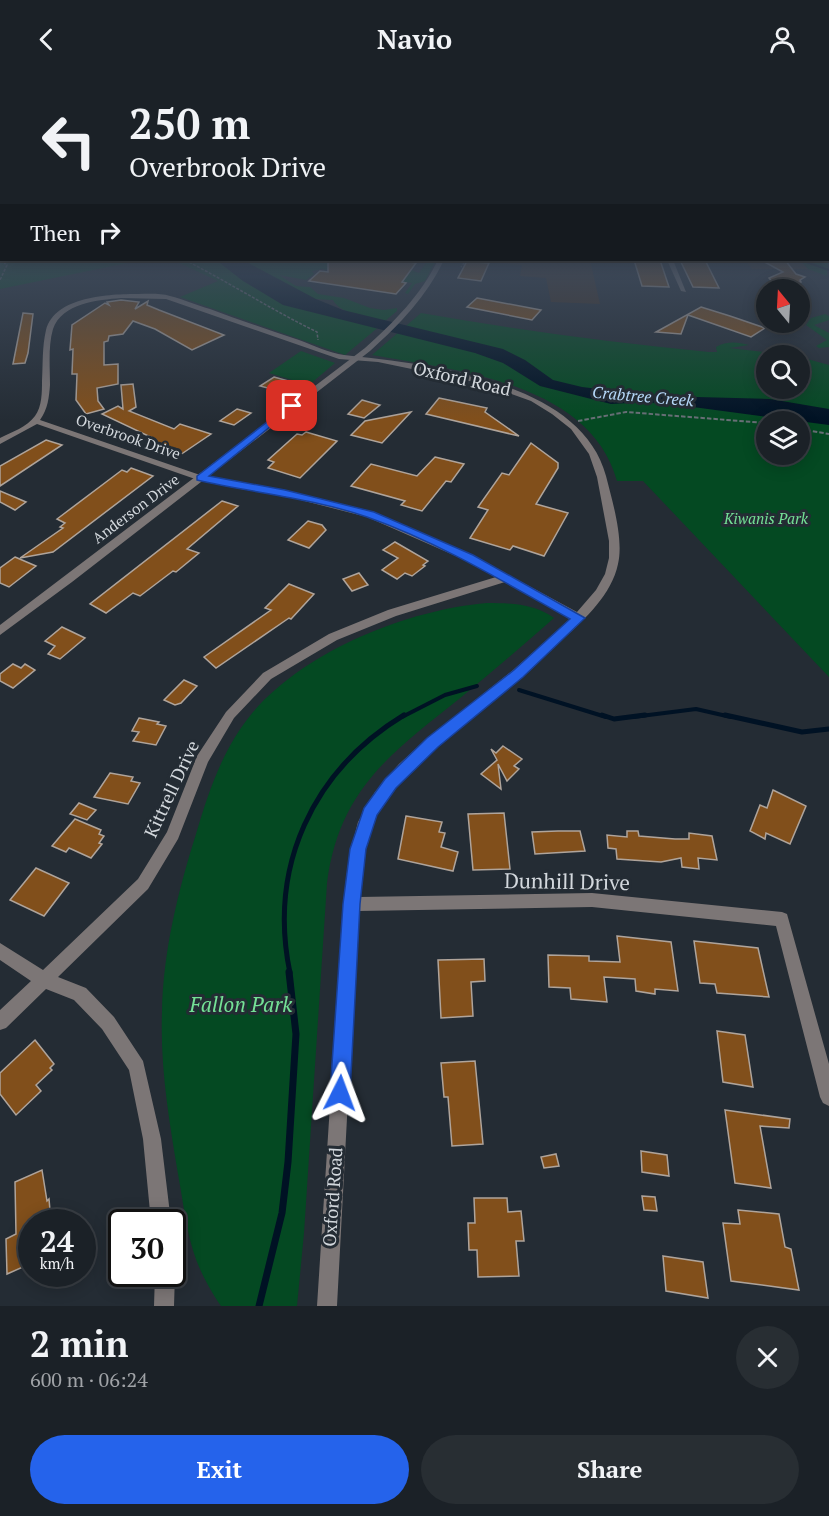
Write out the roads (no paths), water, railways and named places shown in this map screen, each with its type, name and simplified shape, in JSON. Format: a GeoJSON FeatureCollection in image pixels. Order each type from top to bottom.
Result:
{"type":"FeatureCollection","features":[{"type":"Feature","properties":{"kind":"street","name":"Oxford Road"},"geometry":{"type":"LineString","coordinates":[[36,421],[44,405],[50,326],[62,313],[75,306]]}},
{"type":"Feature","properties":{"kind":"street","name":"Oxford Road"},"geometry":{"type":"LineString","coordinates":[[194,306],[342,357],[355,357],[477,379],[505,387],[555,414],[579,435],[595,457],[615,542],[612,572],[600,593],[579,618],[519,673],[432,742],[391,784],[370,812],[358,849],[351,904],[327,1306]]}},
{"type":"Feature","properties":{"kind":"street","name":"Anderson Drive"},"geometry":{"type":"LineString","coordinates":[[0,631],[355,357],[411,306]]}},
{"type":"Feature","properties":{"kind":"street"},"geometry":{"type":"LineString","coordinates":[[0,441],[36,421]]}},
{"type":"Feature","properties":{"kind":"street","name":"Overbrook Drive"},"geometry":{"type":"LineString","coordinates":[[36,421],[201,478],[285,493],[370,515],[469,558],[579,618]]}},
{"type":"Feature","properties":{"kind":"street","name":"Kittrell Drive"},"geometry":{"type":"LineString","coordinates":[[0,1022],[143,884],[173,835],[208,751],[230,715],[267,676],[333,637],[392,612],[506,578]]}},
{"type":"Feature","properties":{"kind":"street","name":"Dunhill Drive"},"geometry":{"type":"LineString","coordinates":[[351,904],[592,900],[782,919],[829,1097]]}},
{"type":"Feature","properties":{"kind":"street"},"geometry":{"type":"LineString","coordinates":[[0,951],[44,980],[80,994],[108,1023],[137,1067],[152,1139],[160,1209]]}},
{"type":"Feature","properties":{"kind":"street"},"geometry":{"type":"LineString","coordinates":[[164,1306],[165,1287]]}},
{"type":"Feature","properties":{"kind":"water","name":"Crabtree Creek"},"geometry":{"type":"Polygon","coordinates":[[[288,306],[334,306],[503,349],[525,360],[553,380],[582,387],[658,396],[770,399],[829,409],[829,425],[810,422],[810,411],[756,411],[756,415],[645,402],[611,404],[540,386],[503,363],[475,353],[288,306]]]}},
{"type":"Feature","properties":{"kind":"waterway"},"geometry":{"type":"LineString","coordinates":[[402,717],[445,695],[477,686]]}},
{"type":"Feature","properties":{"kind":"waterway"},"geometry":{"type":"LineString","coordinates":[[519,690],[606,717]]}},
{"type":"Feature","properties":{"kind":"waterway"},"geometry":{"type":"LineString","coordinates":[[633,717],[696,709],[731,717]]}},
{"type":"Feature","properties":{"kind":"waterway"},"geometry":{"type":"LineString","coordinates":[[290,973],[285,934],[286,896],[292,860],[304,825],[322,793],[344,764],[372,738],[404,715]]}},
{"type":"Feature","properties":{"kind":"waterway"},"geometry":{"type":"LineString","coordinates":[[602,715],[614,719],[645,715]]}},
{"type":"Feature","properties":{"kind":"waterway"},"geometry":{"type":"LineString","coordinates":[[725,715],[802,732],[829,729]]}},
{"type":"Feature","properties":{"kind":"waterway"},"geometry":{"type":"LineString","coordinates":[[259,1306],[282,1213],[288,1162],[296,1034],[289,972]]}},
{"type":"Feature","properties":{"kind":"park label","name":"Kiwanis Park"},"geometry":{"type":"Point","coordinates":[766,519]}},
{"type":"Feature","properties":{"kind":"park label","name":"Fallon Park"},"geometry":{"type":"Point","coordinates":[241,1005]}}]}
